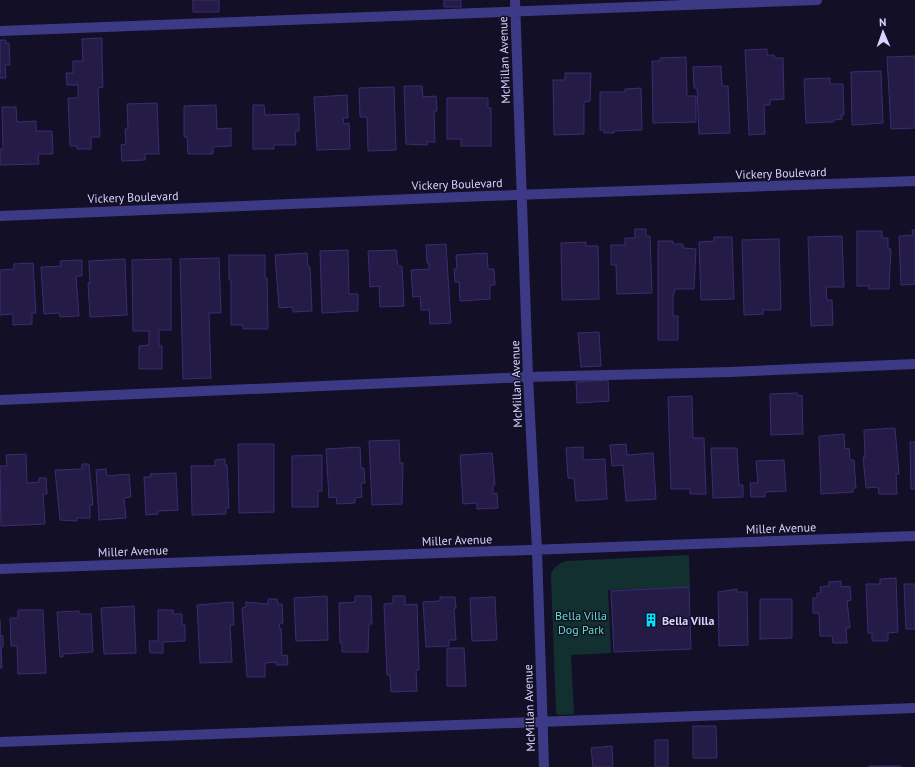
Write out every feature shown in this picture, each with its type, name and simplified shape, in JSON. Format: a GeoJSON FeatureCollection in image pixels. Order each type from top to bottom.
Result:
{"type":"FeatureCollection","features":[{"type":"Feature","properties":{"kind":"street","name":"McMillan Avenue"},"geometry":{"type":"LineString","coordinates":[[515,0],[528,377],[537,550],[544,767]]}},
{"type":"Feature","properties":{"kind":"street"},"geometry":{"type":"LineString","coordinates":[[0,31],[817,0]]}},
{"type":"Feature","properties":{"kind":"street","name":"Vickery Boulevard"},"geometry":{"type":"LineString","coordinates":[[0,216],[522,194],[915,181]]}},
{"type":"Feature","properties":{"kind":"street"},"geometry":{"type":"LineString","coordinates":[[0,400],[528,377],[730,372],[915,364]]}},
{"type":"Feature","properties":{"kind":"street","name":"Miller Avenue"},"geometry":{"type":"LineString","coordinates":[[0,569],[915,536]]}},
{"type":"Feature","properties":{"kind":"street"},"geometry":{"type":"LineString","coordinates":[[0,742],[915,708]]}},
{"type":"Feature","properties":{"kind":"green space","name":"Bella Villa Dog Park"},"geometry":{"type":"Polygon","coordinates":[[[689,555],[690,587],[608,590],[611,653],[571,655],[574,714],[558,715],[556,713],[551,575],[555,568],[559,564],[566,561],[689,555]]]}},
{"type":"Feature","properties":{"kind":"building"},"geometry":{"type":"Polygon","coordinates":[[[193,0],[219,0],[219,12],[193,12],[193,0]]]}},
{"type":"Feature","properties":{"kind":"building"},"geometry":{"type":"Polygon","coordinates":[[[444,0],[461,0],[461,7],[444,7],[444,0]]]}},
{"type":"Feature","properties":{"kind":"building"},"geometry":{"type":"Polygon","coordinates":[[[102,38],[103,87],[98,88],[100,137],[91,137],[91,149],[77,149],[77,146],[70,146],[68,98],[78,98],[78,85],[67,85],[66,73],[73,73],[73,61],[83,61],[82,39],[102,38]]]}},
{"type":"Feature","properties":{"kind":"building"},"geometry":{"type":"Polygon","coordinates":[[[0,40],[6,40],[6,44],[9,43],[10,65],[5,65],[6,78],[0,78],[0,40]]]}},
{"type":"Feature","properties":{"kind":"building"},"geometry":{"type":"Polygon","coordinates":[[[767,49],[767,55],[774,55],[775,58],[783,58],[784,99],[770,100],[770,105],[764,105],[765,134],[749,135],[745,50],[767,49]]]}},
{"type":"Feature","properties":{"kind":"building"},"geometry":{"type":"Polygon","coordinates":[[[915,56],[915,128],[891,129],[887,57],[915,56]]]}},
{"type":"Feature","properties":{"kind":"building"},"geometry":{"type":"Polygon","coordinates":[[[686,57],[687,96],[696,96],[696,122],[653,123],[652,61],[660,61],[660,58],[686,57]]]}},
{"type":"Feature","properties":{"kind":"building"},"geometry":{"type":"Polygon","coordinates":[[[721,66],[722,86],[728,86],[730,133],[699,134],[697,88],[694,88],[693,67],[721,66]]]}},
{"type":"Feature","properties":{"kind":"building"},"geometry":{"type":"Polygon","coordinates":[[[881,71],[883,123],[852,125],[851,72],[881,71]]]}},
{"type":"Feature","properties":{"kind":"building"},"geometry":{"type":"Polygon","coordinates":[[[565,73],[591,73],[590,101],[584,102],[584,134],[554,135],[553,80],[565,80],[565,73]]]}},
{"type":"Feature","properties":{"kind":"building"},"geometry":{"type":"Polygon","coordinates":[[[830,78],[830,84],[843,84],[844,115],[841,115],[842,119],[834,120],[834,122],[806,123],[804,79],[830,78]]]}},
{"type":"Feature","properties":{"kind":"building"},"geometry":{"type":"Polygon","coordinates":[[[404,86],[422,86],[423,97],[436,96],[437,111],[434,111],[435,142],[427,142],[427,145],[406,144],[404,86]]]}},
{"type":"Feature","properties":{"kind":"building"},"geometry":{"type":"Polygon","coordinates":[[[394,87],[396,150],[368,151],[367,117],[360,117],[359,88],[394,87]]]}},
{"type":"Feature","properties":{"kind":"building"},"geometry":{"type":"Polygon","coordinates":[[[641,88],[642,130],[614,131],[614,133],[604,133],[604,130],[600,130],[600,92],[625,92],[625,89],[641,88]]]}},
{"type":"Feature","properties":{"kind":"building"},"geometry":{"type":"Polygon","coordinates":[[[347,95],[348,118],[343,118],[344,124],[349,123],[350,149],[317,150],[314,97],[347,95]]]}},
{"type":"Feature","properties":{"kind":"building"},"geometry":{"type":"Polygon","coordinates":[[[447,98],[488,98],[488,108],[491,108],[491,146],[461,146],[461,139],[447,139],[447,98]]]}},
{"type":"Feature","properties":{"kind":"building"},"geometry":{"type":"Polygon","coordinates":[[[157,103],[159,154],[145,154],[145,160],[122,161],[121,145],[126,144],[125,129],[128,129],[127,104],[157,103]]]}},
{"type":"Feature","properties":{"kind":"building"},"geometry":{"type":"Polygon","coordinates":[[[216,105],[217,129],[231,128],[231,146],[213,147],[213,154],[188,154],[187,137],[184,137],[184,106],[216,105]]]}},
{"type":"Feature","properties":{"kind":"building"},"geometry":{"type":"Polygon","coordinates":[[[253,105],[264,105],[265,115],[299,114],[299,131],[295,131],[296,145],[274,145],[274,149],[253,149],[253,105]]]}},
{"type":"Feature","properties":{"kind":"building"},"geometry":{"type":"Polygon","coordinates":[[[2,107],[16,107],[17,122],[36,121],[36,131],[52,131],[53,154],[38,154],[39,164],[0,165],[0,149],[3,149],[2,107]]]}},
{"type":"Feature","properties":{"kind":"building"},"geometry":{"type":"Polygon","coordinates":[[[635,229],[646,229],[646,236],[650,236],[652,293],[617,294],[616,265],[611,265],[611,245],[625,245],[625,238],[635,238],[635,229]]]}},
{"type":"Feature","properties":{"kind":"building"},"geometry":{"type":"Polygon","coordinates":[[[912,230],[915,230],[915,284],[901,285],[899,236],[913,235],[912,230]]]}},
{"type":"Feature","properties":{"kind":"building"},"geometry":{"type":"Polygon","coordinates":[[[857,231],[882,231],[882,238],[888,238],[888,249],[891,249],[889,289],[869,289],[869,286],[857,286],[857,231]]]}},
{"type":"Feature","properties":{"kind":"building"},"geometry":{"type":"Polygon","coordinates":[[[842,236],[844,287],[826,287],[827,300],[832,300],[833,325],[811,326],[808,237],[842,236]]]}},
{"type":"Feature","properties":{"kind":"building"},"geometry":{"type":"Polygon","coordinates":[[[714,237],[732,237],[734,299],[701,300],[699,242],[714,241],[714,237]]]}},
{"type":"Feature","properties":{"kind":"building"},"geometry":{"type":"Polygon","coordinates":[[[779,239],[781,310],[763,310],[763,314],[744,315],[742,240],[779,239]]]}},
{"type":"Feature","properties":{"kind":"building"},"geometry":{"type":"Polygon","coordinates":[[[658,241],[673,241],[673,244],[683,244],[683,248],[696,249],[694,289],[675,289],[673,297],[673,316],[678,316],[678,340],[658,340],[658,241]]]}},
{"type":"Feature","properties":{"kind":"building"},"geometry":{"type":"Polygon","coordinates":[[[586,242],[586,246],[598,246],[599,299],[562,300],[561,243],[586,242]]]}},
{"type":"Feature","properties":{"kind":"building"},"geometry":{"type":"Polygon","coordinates":[[[446,244],[451,323],[430,324],[429,310],[421,310],[420,296],[413,297],[411,270],[429,269],[429,263],[427,263],[426,245],[446,244]]]}},
{"type":"Feature","properties":{"kind":"building"},"geometry":{"type":"Polygon","coordinates":[[[348,250],[349,294],[358,294],[358,311],[322,313],[320,251],[348,250]]]}},
{"type":"Feature","properties":{"kind":"building"},"geometry":{"type":"Polygon","coordinates":[[[396,250],[398,266],[402,266],[404,306],[380,307],[379,286],[370,287],[368,251],[396,250]]]}},
{"type":"Feature","properties":{"kind":"building"},"geometry":{"type":"Polygon","coordinates":[[[307,253],[308,267],[310,267],[312,311],[293,312],[292,307],[279,308],[275,255],[307,253]]]}},
{"type":"Feature","properties":{"kind":"building"},"geometry":{"type":"Polygon","coordinates":[[[487,253],[488,269],[494,269],[495,285],[490,285],[490,299],[460,301],[459,282],[455,282],[454,269],[457,269],[456,255],[487,253]]]}},
{"type":"Feature","properties":{"kind":"building"},"geometry":{"type":"Polygon","coordinates":[[[229,255],[265,255],[268,329],[243,329],[243,325],[231,325],[231,280],[229,280],[229,255]]]}},
{"type":"Feature","properties":{"kind":"building"},"geometry":{"type":"Polygon","coordinates":[[[219,258],[221,313],[209,313],[211,378],[183,379],[180,259],[219,258]]]}},
{"type":"Feature","properties":{"kind":"building"},"geometry":{"type":"Polygon","coordinates":[[[125,259],[127,315],[90,317],[88,283],[90,283],[89,261],[125,259]]]}},
{"type":"Feature","properties":{"kind":"building"},"geometry":{"type":"Polygon","coordinates":[[[171,259],[171,330],[159,330],[159,346],[162,346],[162,369],[139,369],[139,346],[149,345],[149,331],[133,331],[132,260],[171,259]]]}},
{"type":"Feature","properties":{"kind":"building"},"geometry":{"type":"Polygon","coordinates":[[[82,260],[82,276],[76,276],[79,316],[60,317],[59,313],[44,314],[41,267],[61,266],[60,261],[82,260]]]}},
{"type":"Feature","properties":{"kind":"building"},"geometry":{"type":"Polygon","coordinates":[[[33,263],[36,313],[32,313],[32,324],[13,325],[13,314],[0,315],[0,270],[14,269],[14,264],[33,263]]]}},
{"type":"Feature","properties":{"kind":"building"},"geometry":{"type":"Polygon","coordinates":[[[599,332],[601,366],[581,367],[578,333],[599,332]]]}},
{"type":"Feature","properties":{"kind":"building"},"geometry":{"type":"Polygon","coordinates":[[[608,380],[609,401],[577,403],[576,382],[608,380]]]}},
{"type":"Feature","properties":{"kind":"building"},"geometry":{"type":"Polygon","coordinates":[[[797,393],[798,396],[802,395],[803,434],[771,435],[770,394],[797,393]]]}},
{"type":"Feature","properties":{"kind":"building"},"geometry":{"type":"Polygon","coordinates":[[[692,396],[693,438],[704,438],[706,494],[690,494],[690,489],[671,489],[668,397],[692,396]]]}},
{"type":"Feature","properties":{"kind":"building"},"geometry":{"type":"Polygon","coordinates":[[[895,428],[899,474],[896,474],[897,494],[879,494],[878,487],[866,488],[863,457],[865,457],[864,430],[895,428]]]}},
{"type":"Feature","properties":{"kind":"building"},"geometry":{"type":"Polygon","coordinates":[[[844,434],[845,449],[849,448],[850,460],[854,460],[856,488],[853,488],[853,492],[821,494],[819,436],[844,434]]]}},
{"type":"Feature","properties":{"kind":"building"},"geometry":{"type":"Polygon","coordinates":[[[399,440],[400,463],[403,463],[402,504],[372,505],[369,441],[399,440]]]}},
{"type":"Feature","properties":{"kind":"building"},"geometry":{"type":"Polygon","coordinates":[[[910,442],[915,442],[915,489],[911,489],[910,442]]]}},
{"type":"Feature","properties":{"kind":"building"},"geometry":{"type":"Polygon","coordinates":[[[238,444],[274,444],[274,512],[239,513],[238,444]]]}},
{"type":"Feature","properties":{"kind":"building"},"geometry":{"type":"Polygon","coordinates":[[[626,444],[627,455],[653,453],[656,499],[626,501],[623,465],[612,466],[610,445],[626,444]]]}},
{"type":"Feature","properties":{"kind":"building"},"geometry":{"type":"Polygon","coordinates":[[[360,447],[361,468],[364,468],[365,483],[361,483],[362,497],[355,498],[355,503],[337,504],[336,497],[329,498],[326,449],[360,447]]]}},
{"type":"Feature","properties":{"kind":"building"},"geometry":{"type":"Polygon","coordinates":[[[583,447],[583,460],[605,459],[607,499],[576,501],[574,478],[568,478],[566,448],[583,447]]]}},
{"type":"Feature","properties":{"kind":"building"},"geometry":{"type":"Polygon","coordinates":[[[711,448],[737,448],[739,485],[743,485],[743,497],[713,498],[711,448]]]}},
{"type":"Feature","properties":{"kind":"building"},"geometry":{"type":"Polygon","coordinates":[[[492,453],[495,485],[493,485],[493,494],[497,493],[498,508],[477,509],[477,503],[463,504],[460,455],[492,453]]]}},
{"type":"Feature","properties":{"kind":"building"},"geometry":{"type":"Polygon","coordinates":[[[26,454],[27,483],[39,482],[39,478],[46,478],[47,494],[43,494],[45,524],[1,526],[0,466],[7,466],[6,455],[26,454]]]}},
{"type":"Feature","properties":{"kind":"building"},"geometry":{"type":"Polygon","coordinates":[[[322,455],[322,491],[318,491],[318,507],[292,507],[292,456],[322,455]]]}},
{"type":"Feature","properties":{"kind":"building"},"geometry":{"type":"Polygon","coordinates":[[[225,459],[225,465],[227,465],[229,508],[226,508],[226,514],[192,515],[191,466],[215,466],[215,460],[225,459]]]}},
{"type":"Feature","properties":{"kind":"building"},"geometry":{"type":"Polygon","coordinates":[[[784,460],[786,491],[765,492],[765,497],[751,497],[750,483],[758,483],[756,461],[784,460]]]}},
{"type":"Feature","properties":{"kind":"building"},"geometry":{"type":"Polygon","coordinates":[[[82,464],[89,464],[93,505],[90,505],[90,518],[77,518],[77,521],[60,520],[55,470],[82,469],[82,464]]]}},
{"type":"Feature","properties":{"kind":"building"},"geometry":{"type":"Polygon","coordinates":[[[106,469],[107,476],[129,474],[131,497],[124,498],[126,518],[99,520],[96,470],[106,469]]]}},
{"type":"Feature","properties":{"kind":"building"},"geometry":{"type":"Polygon","coordinates":[[[176,473],[178,510],[158,511],[158,514],[146,515],[144,477],[151,477],[150,474],[176,473]]]}},
{"type":"Feature","properties":{"kind":"building"},"geometry":{"type":"Polygon","coordinates":[[[896,578],[898,632],[888,633],[888,641],[872,641],[872,633],[868,633],[866,584],[880,584],[880,579],[896,578]]]}},
{"type":"Feature","properties":{"kind":"building"},"geometry":{"type":"Polygon","coordinates":[[[841,581],[841,587],[850,586],[851,600],[847,601],[850,628],[846,628],[847,643],[833,643],[832,636],[820,636],[819,613],[813,613],[813,598],[817,598],[817,593],[821,593],[820,587],[829,586],[829,582],[841,581]]]}},
{"type":"Feature","properties":{"kind":"building"},"geometry":{"type":"Polygon","coordinates":[[[904,584],[915,584],[915,629],[906,629],[904,584]]]}},
{"type":"Feature","properties":{"kind":"building","name":"Bella Villa"},"geometry":{"type":"Polygon","coordinates":[[[689,587],[691,649],[614,652],[611,591],[689,587]]]}},
{"type":"Feature","properties":{"kind":"building"},"geometry":{"type":"Polygon","coordinates":[[[737,589],[737,592],[747,592],[748,645],[719,646],[718,592],[737,589]]]}},
{"type":"Feature","properties":{"kind":"building"},"geometry":{"type":"Polygon","coordinates":[[[327,596],[328,640],[296,641],[294,598],[327,596]]]}},
{"type":"Feature","properties":{"kind":"building"},"geometry":{"type":"Polygon","coordinates":[[[355,596],[371,596],[372,624],[369,624],[368,652],[342,652],[342,643],[340,643],[339,603],[355,602],[355,596]]]}},
{"type":"Feature","properties":{"kind":"building"},"geometry":{"type":"Polygon","coordinates":[[[393,596],[405,596],[405,605],[417,604],[419,670],[416,670],[417,691],[391,692],[390,675],[387,675],[384,604],[393,603],[393,596]]]}},
{"type":"Feature","properties":{"kind":"building"},"geometry":{"type":"Polygon","coordinates":[[[440,597],[455,597],[456,608],[454,609],[456,640],[449,640],[449,646],[426,647],[423,602],[440,601],[440,597]]]}},
{"type":"Feature","properties":{"kind":"building"},"geometry":{"type":"Polygon","coordinates":[[[495,597],[497,640],[472,641],[470,598],[495,597]]]}},
{"type":"Feature","properties":{"kind":"building"},"geometry":{"type":"Polygon","coordinates":[[[268,599],[277,599],[278,604],[282,604],[283,623],[280,623],[279,628],[281,628],[282,656],[287,655],[288,665],[276,665],[276,662],[265,663],[265,677],[247,677],[242,608],[246,607],[246,602],[268,604],[268,599]]]}},
{"type":"Feature","properties":{"kind":"building"},"geometry":{"type":"Polygon","coordinates":[[[760,599],[792,599],[792,638],[760,639],[760,599]]]}},
{"type":"Feature","properties":{"kind":"building"},"geometry":{"type":"Polygon","coordinates":[[[233,602],[234,625],[230,625],[232,662],[200,663],[197,605],[233,602]]]}},
{"type":"Feature","properties":{"kind":"building"},"geometry":{"type":"Polygon","coordinates":[[[134,606],[136,653],[104,654],[101,608],[134,606]]]}},
{"type":"Feature","properties":{"kind":"building"},"geometry":{"type":"Polygon","coordinates":[[[18,610],[43,610],[46,673],[18,674],[17,646],[11,646],[10,618],[18,618],[18,610]]]}},
{"type":"Feature","properties":{"kind":"building"},"geometry":{"type":"Polygon","coordinates":[[[158,610],[173,610],[173,614],[182,614],[182,625],[185,625],[185,641],[163,642],[163,653],[150,653],[149,641],[158,641],[158,610]]]}},
{"type":"Feature","properties":{"kind":"building"},"geometry":{"type":"Polygon","coordinates":[[[79,611],[80,614],[91,614],[93,652],[63,654],[63,657],[60,657],[57,612],[79,611]]]}},
{"type":"Feature","properties":{"kind":"building"},"geometry":{"type":"Polygon","coordinates":[[[0,635],[3,636],[3,647],[1,647],[2,668],[0,668],[0,635]]]}},
{"type":"Feature","properties":{"kind":"building"},"geometry":{"type":"Polygon","coordinates":[[[447,648],[464,648],[466,686],[447,686],[447,648]]]}},
{"type":"Feature","properties":{"kind":"building"},"geometry":{"type":"Polygon","coordinates":[[[693,726],[716,726],[717,758],[693,758],[693,726]]]}},
{"type":"Feature","properties":{"kind":"building"},"geometry":{"type":"Polygon","coordinates":[[[655,740],[668,740],[668,767],[655,767],[655,740]]]}},
{"type":"Feature","properties":{"kind":"building"},"geometry":{"type":"Polygon","coordinates":[[[612,746],[613,767],[593,767],[591,748],[612,746]]]}},
{"type":"Feature","properties":{"kind":"building"},"geometry":{"type":"Polygon","coordinates":[[[901,766],[901,767],[869,767],[901,766]]]}},
{"type":"Feature","properties":{"kind":"place","name":"Bella Villa"},"geometry":{"type":"Point","coordinates":[651,620]}}]}
